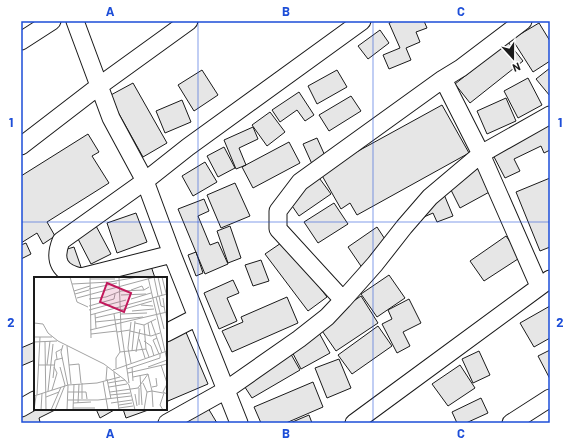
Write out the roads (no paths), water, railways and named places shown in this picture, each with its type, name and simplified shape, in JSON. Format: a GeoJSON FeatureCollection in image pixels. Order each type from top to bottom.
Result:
{"type":"FeatureCollection","features":[{"type":"Feature","properties":{"kind":"street"},"geometry":{"type":"LineString","coordinates":[[21,41],[52,21]]}},
{"type":"Feature","properties":{"kind":"street"},"geometry":{"type":"LineString","coordinates":[[76,21],[111,118],[145,182],[239,423]]}},
{"type":"Feature","properties":{"kind":"street"},"geometry":{"type":"LineString","coordinates":[[21,146],[99,86],[189,21]]}},
{"type":"Feature","properties":{"kind":"street"},"geometry":{"type":"LineString","coordinates":[[172,254],[81,277],[64,271],[59,263],[57,252],[61,241],[145,182],[188,147],[362,21]]}},
{"type":"Feature","properties":{"kind":"street"},"geometry":{"type":"LineString","coordinates":[[343,300],[278,229],[278,212],[300,182],[443,79],[461,68],[524,21]]}},
{"type":"Feature","properties":{"kind":"street"},"geometry":{"type":"LineString","coordinates":[[354,423],[545,282],[443,79]]}},
{"type":"Feature","properties":{"kind":"street"},"geometry":{"type":"LineString","coordinates":[[167,423],[226,390],[299,339],[327,317],[375,264],[404,227],[430,198],[481,154],[550,115]]}},
{"type":"Feature","properties":{"kind":"street"},"geometry":{"type":"LineString","coordinates":[[167,332],[197,317]]}},
{"type":"Feature","properties":{"kind":"street"},"geometry":{"type":"LineString","coordinates":[[21,408],[34,401]]}},
{"type":"Feature","properties":{"kind":"street"},"geometry":{"type":"LineString","coordinates":[[511,423],[549,402]]}}]}
